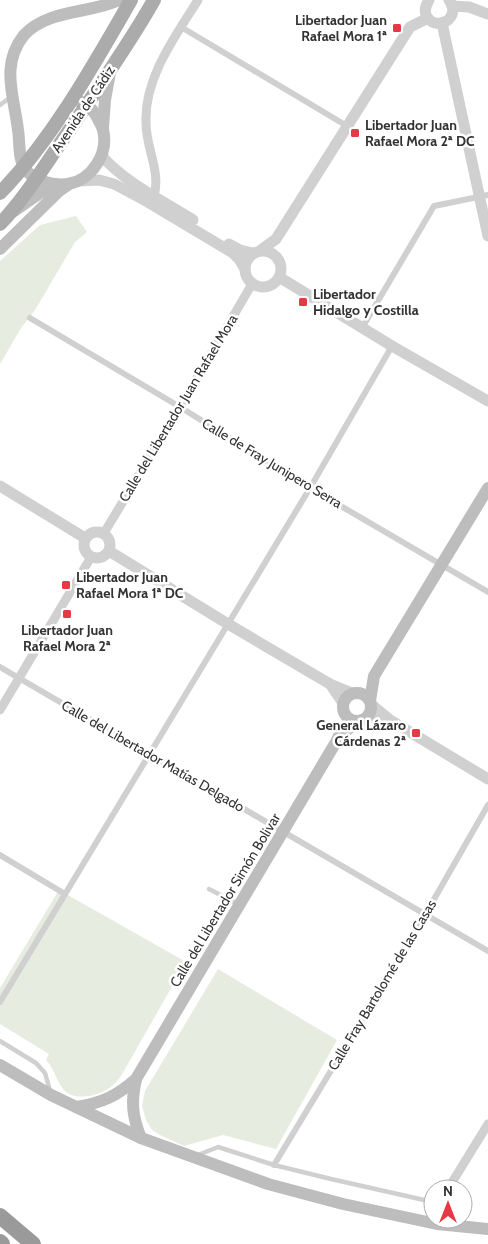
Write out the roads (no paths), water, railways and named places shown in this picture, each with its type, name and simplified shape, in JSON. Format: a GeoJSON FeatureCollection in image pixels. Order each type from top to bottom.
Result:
{"type":"FeatureCollection","features":[{"type":"Feature","properties":{"kind":"highway"},"geometry":{"type":"LineString","coordinates":[[0,1216],[33,1244]]}},
{"type":"Feature","properties":{"kind":"main road"},"geometry":{"type":"LineString","coordinates":[[74,182],[54,184],[36,178],[24,167],[20,153],[18,128],[9,79],[12,58],[15,48],[33,27],[51,18],[99,8],[119,0]]}},
{"type":"Feature","properties":{"kind":"main road","name":"Avenida de Cádiz"},"geometry":{"type":"LineString","coordinates":[[1,191],[24,167],[71,102],[130,0]]}},
{"type":"Feature","properties":{"kind":"main road","name":"Avenida de Cádiz"},"geometry":{"type":"LineString","coordinates":[[4,220],[36,178],[86,105],[154,0]]}},
{"type":"Feature","properties":{"kind":"main road"},"geometry":{"type":"LineString","coordinates":[[0,249],[59,191],[87,176],[102,156],[105,100],[111,67]]}},
{"type":"Feature","properties":{"kind":"main road"},"geometry":{"type":"LineString","coordinates":[[71,102],[76,100],[86,105],[96,115],[103,130]]}},
{"type":"Feature","properties":{"kind":"main road","name":"Avenida de Cádiz"},"geometry":{"type":"LineString","coordinates":[[4,220],[54,184]]}},
{"type":"Feature","properties":{"kind":"main road"},"geometry":{"type":"LineString","coordinates":[[349,700],[373,680],[488,488]]}},
{"type":"Feature","properties":{"kind":"main road"},"geometry":{"type":"LineString","coordinates":[[349,700],[350,719],[363,719],[372,710],[373,680]]}},
{"type":"Feature","properties":{"kind":"main road"},"geometry":{"type":"LineString","coordinates":[[349,700],[365,694],[371,703]]}},
{"type":"Feature","properties":{"kind":"main road","name":"Calle del Libertador Simón Bolivar"},"geometry":{"type":"LineString","coordinates":[[76,1107],[93,1104],[109,1098],[124,1090],[136,1079],[339,736],[349,700]]}},
{"type":"Feature","properties":{"kind":"main road","name":"Calle del Libertador Simón Bolivar"},"geometry":{"type":"LineString","coordinates":[[339,736],[363,719]]}},
{"type":"Feature","properties":{"kind":"main road"},"geometry":{"type":"LineString","coordinates":[[0,1065],[51,1095],[141,1138],[191,1157],[268,1184],[343,1204],[423,1219]]}},
{"type":"Feature","properties":{"kind":"main road","name":"Calle del Libertador Simón Bolivar"},"geometry":{"type":"LineString","coordinates":[[136,1079],[133,1109],[141,1138]]}},
{"type":"Feature","properties":{"kind":"main road"},"geometry":{"type":"LineString","coordinates":[[473,1227],[488,1229]]}},
{"type":"Feature","properties":{"kind":"street"},"geometry":{"type":"LineString","coordinates":[[154,196],[157,178],[146,135],[146,106],[156,72],[198,0]]}},
{"type":"Feature","properties":{"kind":"street"},"geometry":{"type":"LineString","coordinates":[[429,0],[425,10],[428,18],[434,23],[442,23],[450,18],[453,10],[450,3],[468,3],[488,14]]}},
{"type":"Feature","properties":{"kind":"street"},"geometry":{"type":"LineString","coordinates":[[244,270],[247,260],[276,239],[410,27],[428,18]]}},
{"type":"Feature","properties":{"kind":"street"},"geometry":{"type":"LineString","coordinates":[[442,23],[484,196],[488,236]]}},
{"type":"Feature","properties":{"kind":"street"},"geometry":{"type":"LineString","coordinates":[[181,27],[347,126]]}},
{"type":"Feature","properties":{"kind":"street"},"geometry":{"type":"LineString","coordinates":[[102,156],[129,180],[228,244],[240,250],[267,251],[277,257]]}},
{"type":"Feature","properties":{"kind":"street"},"geometry":{"type":"LineString","coordinates":[[74,182],[99,180],[114,184],[146,201],[233,253],[239,259],[248,280],[258,286],[270,286],[280,277],[281,266],[275,248],[276,239]]}},
{"type":"Feature","properties":{"kind":"street"},"geometry":{"type":"LineString","coordinates":[[362,328],[434,206],[484,196]]}},
{"type":"Feature","properties":{"kind":"street"},"geometry":{"type":"LineString","coordinates":[[280,277],[392,346],[488,401]]}},
{"type":"Feature","properties":{"kind":"street","name":"Calle del Libertador Juan Rafael Mora"},"geometry":{"type":"LineString","coordinates":[[104,533],[252,284]]}},
{"type":"Feature","properties":{"kind":"street","name":"Calle de Fray Junipero Serra"},"geometry":{"type":"LineString","coordinates":[[30,318],[180,407],[310,488],[488,592]]}},
{"type":"Feature","properties":{"kind":"street"},"geometry":{"type":"LineString","coordinates":[[0,1002],[310,488],[392,346]]}},
{"type":"Feature","properties":{"kind":"street"},"geometry":{"type":"LineString","coordinates":[[0,486],[85,538]]}},
{"type":"Feature","properties":{"kind":"street"},"geometry":{"type":"LineString","coordinates":[[100,531],[104,533],[110,539],[109,551],[103,557],[91,556],[84,546],[85,538],[91,533],[100,531]]}},
{"type":"Feature","properties":{"kind":"street"},"geometry":{"type":"LineString","coordinates":[[109,551],[330,684],[349,700]]}},
{"type":"Feature","properties":{"kind":"street"},"geometry":{"type":"LineString","coordinates":[[0,710],[91,556]]}},
{"type":"Feature","properties":{"kind":"street","name":"Calle del Libertador Matías Delgado"},"geometry":{"type":"LineString","coordinates":[[0,667],[488,951]]}},
{"type":"Feature","properties":{"kind":"street"},"geometry":{"type":"LineString","coordinates":[[371,703],[390,720],[488,779]]}},
{"type":"Feature","properties":{"kind":"street"},"geometry":{"type":"LineString","coordinates":[[363,719],[390,720]]}},
{"type":"Feature","properties":{"kind":"street","name":"Calle Fray Bartolomé de las Casas"},"geometry":{"type":"LineString","coordinates":[[274,1165],[425,915],[488,805]]}},
{"type":"Feature","properties":{"kind":"street"},"geometry":{"type":"LineString","coordinates":[[0,855],[65,894]]}},
{"type":"Feature","properties":{"kind":"street"},"geometry":{"type":"LineString","coordinates":[[454,1179],[488,1124]]}},
{"type":"Feature","properties":{"kind":"lane"},"geometry":{"type":"LineString","coordinates":[[0,105],[11,96]]}},
{"type":"Feature","properties":{"kind":"lane"},"geometry":{"type":"LineString","coordinates":[[209,889],[239,905]]}},
{"type":"Feature","properties":{"kind":"lane"},"geometry":{"type":"LineString","coordinates":[[0,1041],[36,1062],[45,1073],[51,1095]]}},
{"type":"Feature","properties":{"kind":"lane"},"geometry":{"type":"LineString","coordinates":[[191,1157],[218,1147],[274,1165],[423,1200]]}},
{"type":"Feature","properties":{"kind":"place","name":"Libertador Juan Rafael Mora 1ª"},"geometry":{"type":"Point","coordinates":[397,28]}},
{"type":"Feature","properties":{"kind":"place","name":"Libertador Juan Rafael Mora 2ª DC"},"geometry":{"type":"Point","coordinates":[355,133]}},
{"type":"Feature","properties":{"kind":"place","name":"Libertador Hidalgo y Costilla"},"geometry":{"type":"Point","coordinates":[303,302]}},
{"type":"Feature","properties":{"kind":"place","name":"Libertador Juan Rafael Mora 1ª DC"},"geometry":{"type":"Point","coordinates":[66,585]}},
{"type":"Feature","properties":{"kind":"place","name":"Libertador Juan Rafael Mora 2ª"},"geometry":{"type":"Point","coordinates":[67,614]}},
{"type":"Feature","properties":{"kind":"place","name":"General Lázaro Cárdenas 2ª"},"geometry":{"type":"Point","coordinates":[416,733]}}]}
